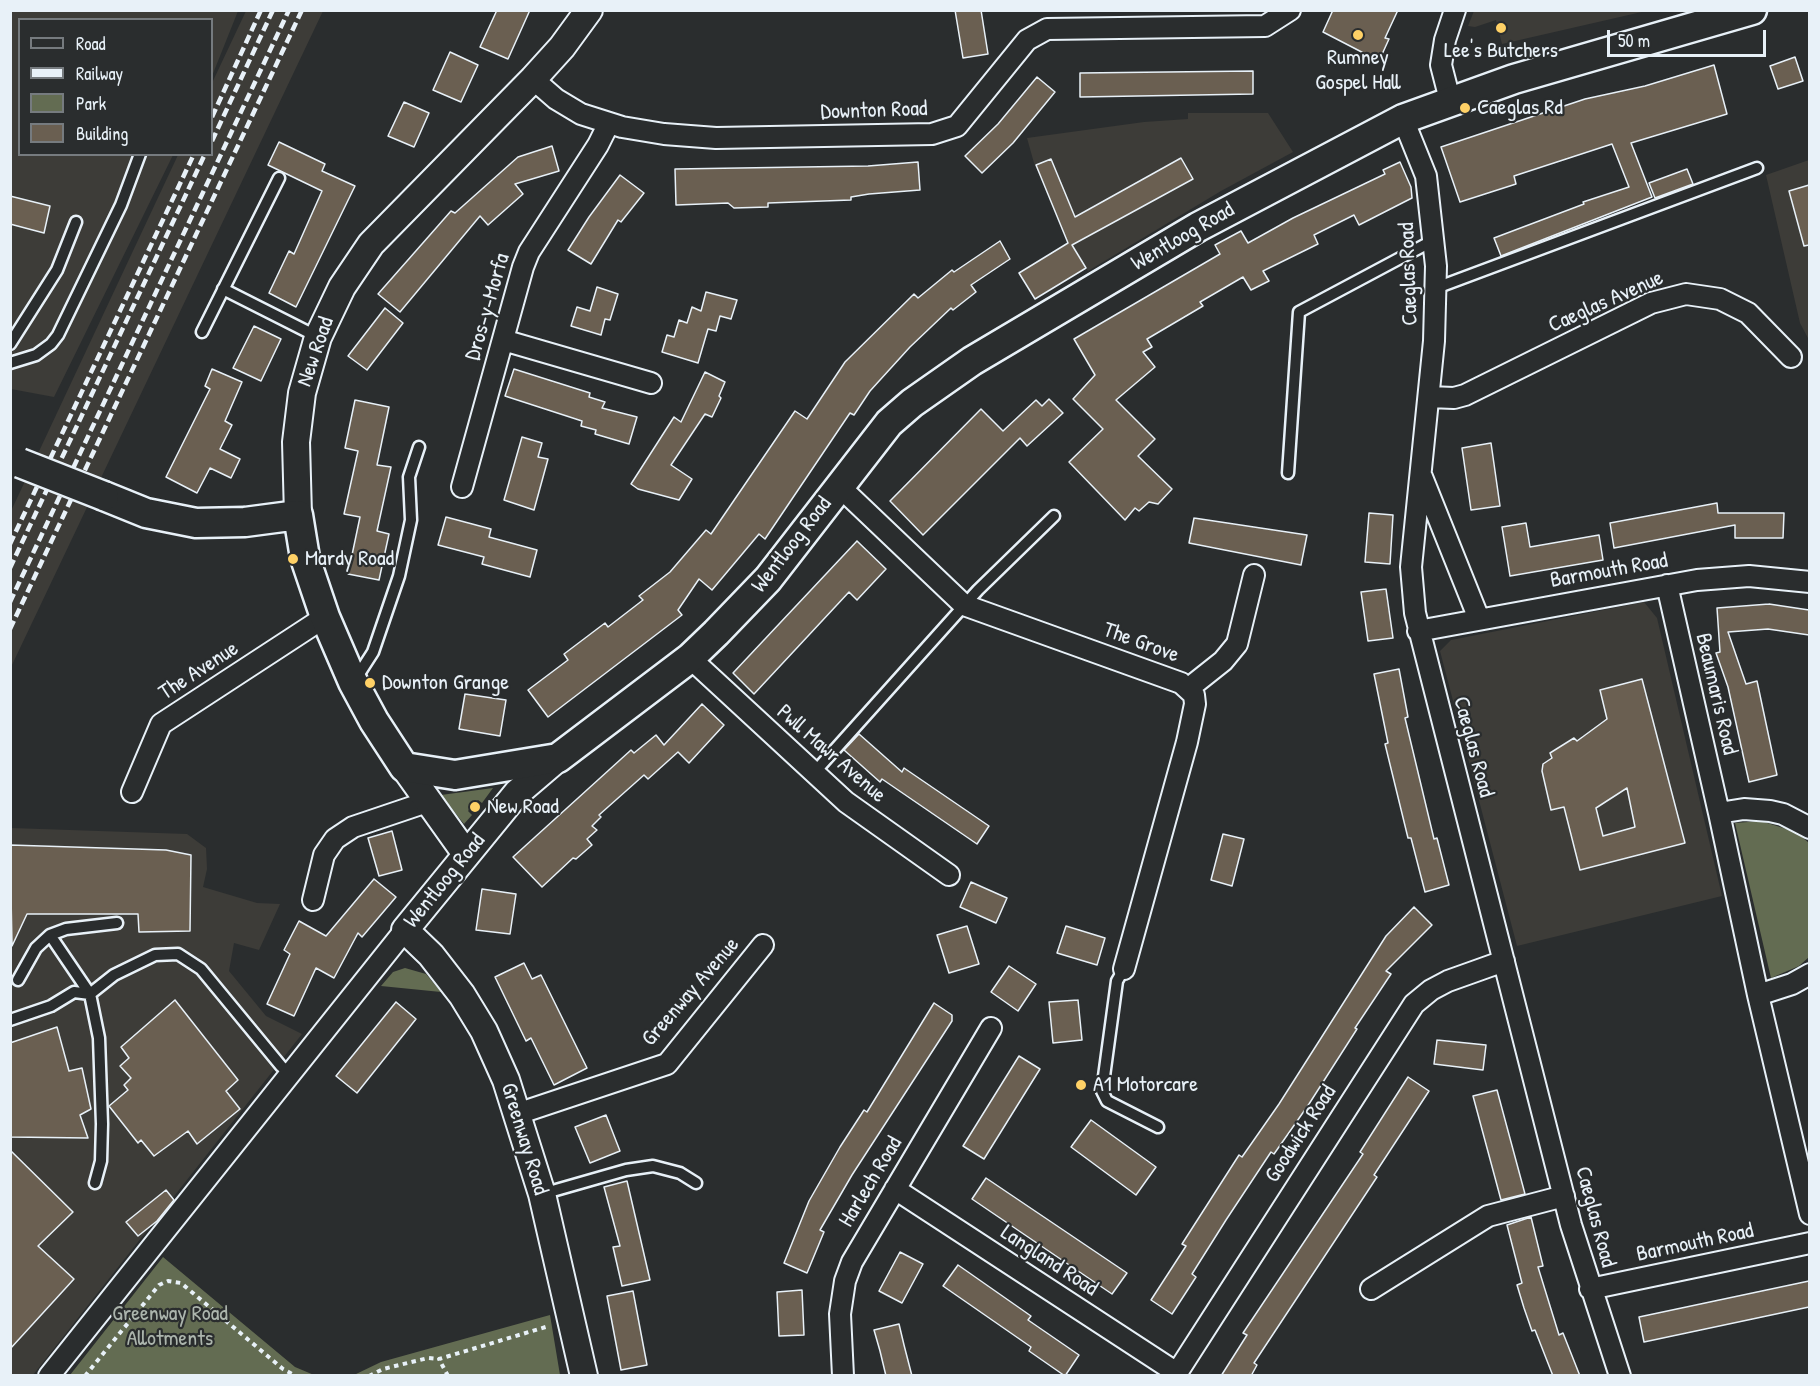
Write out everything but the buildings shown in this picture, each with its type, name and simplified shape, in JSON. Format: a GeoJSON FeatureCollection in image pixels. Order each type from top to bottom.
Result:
{"type":"FeatureCollection","features":[{"type":"Feature","properties":{"kind":"main road","name":"Wentloog Road"},"geometry":{"type":"LineString","coordinates":[[558,758],[690,658],[768,579],[889,423],[912,403],[972,361],[1198,227],[1403,118],[1514,79],[1752,10]]}},
{"type":"Feature","properties":{"kind":"main road"},"geometry":{"type":"LineString","coordinates":[[15,461],[146,513],[196,523],[245,522],[298,515]]}},
{"type":"Feature","properties":{"kind":"main road","name":"New Road"},"geometry":{"type":"LineString","coordinates":[[298,515],[305,558],[325,617],[353,682],[374,721],[404,767]]}},
{"type":"Feature","properties":{"kind":"main road"},"geometry":{"type":"LineString","coordinates":[[404,767],[455,775],[558,758]]}},
{"type":"Feature","properties":{"kind":"street","name":"New Road"},"geometry":{"type":"LineString","coordinates":[[298,515],[295,463],[297,421],[307,369],[318,337],[342,287],[371,244],[562,47],[588,10]]}},
{"type":"Feature","properties":{"kind":"street","name":"Downton Road"},"geometry":{"type":"LineString","coordinates":[[532,79],[571,110],[609,123],[664,134],[716,138],[869,136],[946,131],[957,126],[966,117],[1027,40],[1047,29],[1265,26],[1290,10]]}},
{"type":"Feature","properties":{"kind":"street"},"geometry":{"type":"LineString","coordinates":[[1450,100],[1441,65],[1445,40],[1455,10]]}},
{"type":"Feature","properties":{"kind":"street","name":"Caeglas Road"},"geometry":{"type":"LineString","coordinates":[[1403,118],[1426,176],[1435,240],[1436,288],[1429,397],[1411,567],[1418,631],[1564,1196],[1590,1289],[1620,1376]]}},
{"type":"Feature","properties":{"kind":"street","name":"Dros-y-Morfa"},"geometry":{"type":"LineString","coordinates":[[462,487],[515,291],[529,252],[598,145],[609,123]]}},
{"type":"Feature","properties":{"kind":"street","name":"Caeglas Avenue"},"geometry":{"type":"LineString","coordinates":[[1429,397],[1454,398],[1465,395],[1651,303],[1686,294],[1702,295],[1734,304],[1763,326],[1791,357]]}},
{"type":"Feature","properties":{"kind":"street"},"geometry":{"type":"LineString","coordinates":[[503,340],[651,383]]}},
{"type":"Feature","properties":{"kind":"street"},"geometry":{"type":"LineString","coordinates":[[1421,476],[1479,619]]}},
{"type":"Feature","properties":{"kind":"street","name":"The Grove"},"geometry":{"type":"LineString","coordinates":[[839,486],[964,605],[1181,683],[1194,695],[1195,704],[1187,742],[1124,969]]}},
{"type":"Feature","properties":{"kind":"street"},"geometry":{"type":"LineString","coordinates":[[1189,688],[1232,653],[1237,644],[1254,575]]}},
{"type":"Feature","properties":{"kind":"street","name":"Barmouth Road"},"geometry":{"type":"LineString","coordinates":[[1418,631],[1718,577],[1749,576],[1809,582]]}},
{"type":"Feature","properties":{"kind":"street","name":"Beaumaris Road"},"geometry":{"type":"LineString","coordinates":[[1667,585],[1809,1214]]}},
{"type":"Feature","properties":{"kind":"street","name":"The Avenue"},"geometry":{"type":"LineString","coordinates":[[132,792],[161,724],[325,617]]}},
{"type":"Feature","properties":{"kind":"street","name":"Pwll Mawr Avenue"},"geometry":{"type":"LineString","coordinates":[[690,658],[813,774],[872,822],[949,875]]}},
{"type":"Feature","properties":{"kind":"street","name":"Wentloog Road"},"geometry":{"type":"LineString","coordinates":[[50,1376],[466,854],[517,793],[558,758]]}},
{"type":"Feature","properties":{"kind":"street","name":"New Road"},"geometry":{"type":"LineString","coordinates":[[404,767],[466,854]]}},
{"type":"Feature","properties":{"kind":"street"},"geometry":{"type":"LineString","coordinates":[[313,900],[324,855],[335,839],[353,827],[427,802]]}},
{"type":"Feature","properties":{"kind":"street"},"geometry":{"type":"LineString","coordinates":[[1719,813],[1744,809],[1770,811],[1783,814],[1809,828]]}},
{"type":"Feature","properties":{"kind":"street","name":"Greenway Road"},"geometry":{"type":"LineString","coordinates":[[405,930],[450,978],[471,1010],[496,1057],[542,1194],[584,1376]]}},
{"type":"Feature","properties":{"kind":"street","name":"Greenway Avenue"},"geometry":{"type":"LineString","coordinates":[[517,1114],[667,1064],[763,945]]}},
{"type":"Feature","properties":{"kind":"street","name":"Goodwick Road"},"geometry":{"type":"LineString","coordinates":[[1176,1374],[1414,1004],[1431,990],[1448,981],[1504,961]]}},
{"type":"Feature","properties":{"kind":"street"},"geometry":{"type":"LineString","coordinates":[[1758,995],[1792,984],[1809,974]]}},
{"type":"Feature","properties":{"kind":"street","name":"Harlech Road"},"geometry":{"type":"LineString","coordinates":[[843,1376],[839,1335],[844,1281],[862,1243],[991,1028]]}},
{"type":"Feature","properties":{"kind":"street","name":"Langland Road"},"geometry":{"type":"LineString","coordinates":[[895,1189],[1176,1374]]}},
{"type":"Feature","properties":{"kind":"street"},"geometry":{"type":"LineString","coordinates":[[1371,1289],[1488,1216],[1564,1196]]}},
{"type":"Feature","properties":{"kind":"street","name":"Barmouth Road"},"geometry":{"type":"LineString","coordinates":[[1590,1289],[1809,1244]]}},
{"type":"Feature","properties":{"kind":"lane"},"geometry":{"type":"LineString","coordinates":[[10,363],[36,355],[51,344],[58,335],[121,205],[139,156]]}},
{"type":"Feature","properties":{"kind":"lane"},"geometry":{"type":"LineString","coordinates":[[1436,288],[1757,168]]}},
{"type":"Feature","properties":{"kind":"lane"},"geometry":{"type":"LineString","coordinates":[[202,332],[279,178]]}},
{"type":"Feature","properties":{"kind":"lane"},"geometry":{"type":"LineString","coordinates":[[10,344],[57,270],[76,222]]}},
{"type":"Feature","properties":{"kind":"lane"},"geometry":{"type":"LineString","coordinates":[[1288,473],[1299,312],[1435,240]]}},
{"type":"Feature","properties":{"kind":"lane"},"geometry":{"type":"LineString","coordinates":[[223,289],[318,337]]}},
{"type":"Feature","properties":{"kind":"lane"},"geometry":{"type":"LineString","coordinates":[[353,682],[373,652],[399,576],[411,520],[409,477],[419,447]]}},
{"type":"Feature","properties":{"kind":"lane"},"geometry":{"type":"LineString","coordinates":[[813,774],[964,605],[1053,516]]}},
{"type":"Feature","properties":{"kind":"lane"},"geometry":{"type":"LineString","coordinates":[[18,980],[36,948],[50,935],[66,929],[117,923]]}},
{"type":"Feature","properties":{"kind":"lane"},"geometry":{"type":"LineString","coordinates":[[50,935],[90,994],[99,1038],[102,1124],[100,1161],[95,1183]]}},
{"type":"Feature","properties":{"kind":"lane"},"geometry":{"type":"LineString","coordinates":[[10,1020],[51,1006],[74,992],[90,994],[127,968],[154,956],[178,954],[201,969],[290,1074]]}},
{"type":"Feature","properties":{"kind":"lane"},"geometry":{"type":"LineString","coordinates":[[1124,969],[1117,981],[1102,1091],[1107,1101],[1158,1127]]}},
{"type":"Feature","properties":{"kind":"lane"},"geometry":{"type":"LineString","coordinates":[[542,1194],[626,1170],[653,1166],[673,1170],[696,1184]]}},
{"type":"Feature","properties":{"kind":"path"},"geometry":{"type":"LineString","coordinates":[[85,1376],[159,1285],[168,1281],[181,1283],[283,1369],[296,1376]]}},
{"type":"Feature","properties":{"kind":"path"},"geometry":{"type":"LineString","coordinates":[[369,1376],[383,1369],[428,1358],[439,1359],[571,1319]]}},
{"type":"Feature","properties":{"kind":"path"},"geometry":{"type":"LineString","coordinates":[[439,1359],[448,1376]]}},
{"type":"Feature","properties":{"kind":"shaded area"},"geometry":{"type":"Polygon","coordinates":[[[1474,10],[1646,11],[1502,44],[1496,20],[1475,27],[1468,26],[1474,10]]]}},
{"type":"Feature","properties":{"kind":"shaded area"},"geometry":{"type":"Polygon","coordinates":[[[10,11],[238,11],[213,74],[213,18],[18,18],[18,156],[173,156],[54,397],[11,389],[10,11]]]}},
{"type":"Feature","properties":{"kind":"shaded area"},"geometry":{"type":"Polygon","coordinates":[[[246,11],[323,11],[11,667],[11,511],[178,156],[213,156],[213,81],[246,11]]]}},
{"type":"Feature","properties":{"kind":"shaded area"},"geometry":{"type":"Polygon","coordinates":[[[1188,113],[1268,113],[1293,152],[1221,191],[1088,271],[1068,238],[1034,163],[1027,138],[1144,122],[1188,119],[1188,113]]]}},
{"type":"Feature","properties":{"kind":"shaded area"},"geometry":{"type":"Polygon","coordinates":[[[1809,160],[1809,340],[1800,323],[1766,175],[1809,160]]]}},
{"type":"Feature","properties":{"kind":"shaded area"},"geometry":{"type":"Polygon","coordinates":[[[1644,602],[1657,618],[1722,896],[1517,946],[1440,651],[1451,640],[1644,602]]]}},
{"type":"Feature","properties":{"kind":"shaded area"},"geometry":{"type":"Polygon","coordinates":[[[11,828],[187,834],[206,848],[207,869],[203,887],[257,903],[280,904],[259,950],[234,943],[229,971],[266,1016],[302,1034],[33,1375],[11,1376],[11,828]]]}},
{"type":"Feature","properties":{"kind":"green space"},"geometry":{"type":"Polygon","coordinates":[[[493,788],[482,803],[478,800],[468,811],[472,815],[464,824],[441,795],[493,788]]]}},
{"type":"Feature","properties":{"kind":"green space"},"geometry":{"type":"Polygon","coordinates":[[[1761,821],[1796,832],[1809,843],[1809,957],[1799,966],[1771,978],[1735,823],[1761,821]]]}},
{"type":"Feature","properties":{"kind":"green space"},"geometry":{"type":"Polygon","coordinates":[[[405,968],[426,974],[441,992],[381,986],[393,972],[405,968]]]}},
{"type":"Feature","properties":{"kind":"green space","name":"Greenway Road Allotments"},"geometry":{"type":"Polygon","coordinates":[[[163,1257],[295,1367],[314,1375],[70,1375],[163,1257]]]}},
{"type":"Feature","properties":{"kind":"green space"},"geometry":{"type":"Polygon","coordinates":[[[550,1315],[560,1375],[354,1375],[381,1362],[550,1315]]]}},
{"type":"Feature","properties":{"kind":"railway"},"geometry":{"type":"LineString","coordinates":[[213,115],[261,10]]}},
{"type":"Feature","properties":{"kind":"railway"},"geometry":{"type":"LineString","coordinates":[[213,139],[273,10]]}},
{"type":"Feature","properties":{"kind":"railway"},"geometry":{"type":"LineString","coordinates":[[10,602],[289,10]]}},
{"type":"Feature","properties":{"kind":"railway"},"geometry":{"type":"LineString","coordinates":[[10,629],[302,10]]}},
{"type":"Feature","properties":{"kind":"railway"},"geometry":{"type":"LineString","coordinates":[[10,544],[193,156]]}},
{"type":"Feature","properties":{"kind":"railway"},"geometry":{"type":"LineString","coordinates":[[10,568],[204,156]]}},
{"type":"Feature","properties":{"kind":"place","name":"Lee's Butchers"},"geometry":{"type":"Point","coordinates":[1501,28]}},
{"type":"Feature","properties":{"kind":"place","name":"Rumney Gospel Hall"},"geometry":{"type":"Point","coordinates":[1358,35]}},
{"type":"Feature","properties":{"kind":"place","name":"Caeglas Rd"},"geometry":{"type":"Point","coordinates":[1465,108]}},
{"type":"Feature","properties":{"kind":"place","name":"Mardy Road"},"geometry":{"type":"Point","coordinates":[293,559]}},
{"type":"Feature","properties":{"kind":"place","name":"Downton Grange"},"geometry":{"type":"Point","coordinates":[370,683]}},
{"type":"Feature","properties":{"kind":"place","name":"New Road"},"geometry":{"type":"Point","coordinates":[475,807]}},
{"type":"Feature","properties":{"kind":"place","name":"A1 Motorcare"},"geometry":{"type":"Point","coordinates":[1081,1085]}}]}
